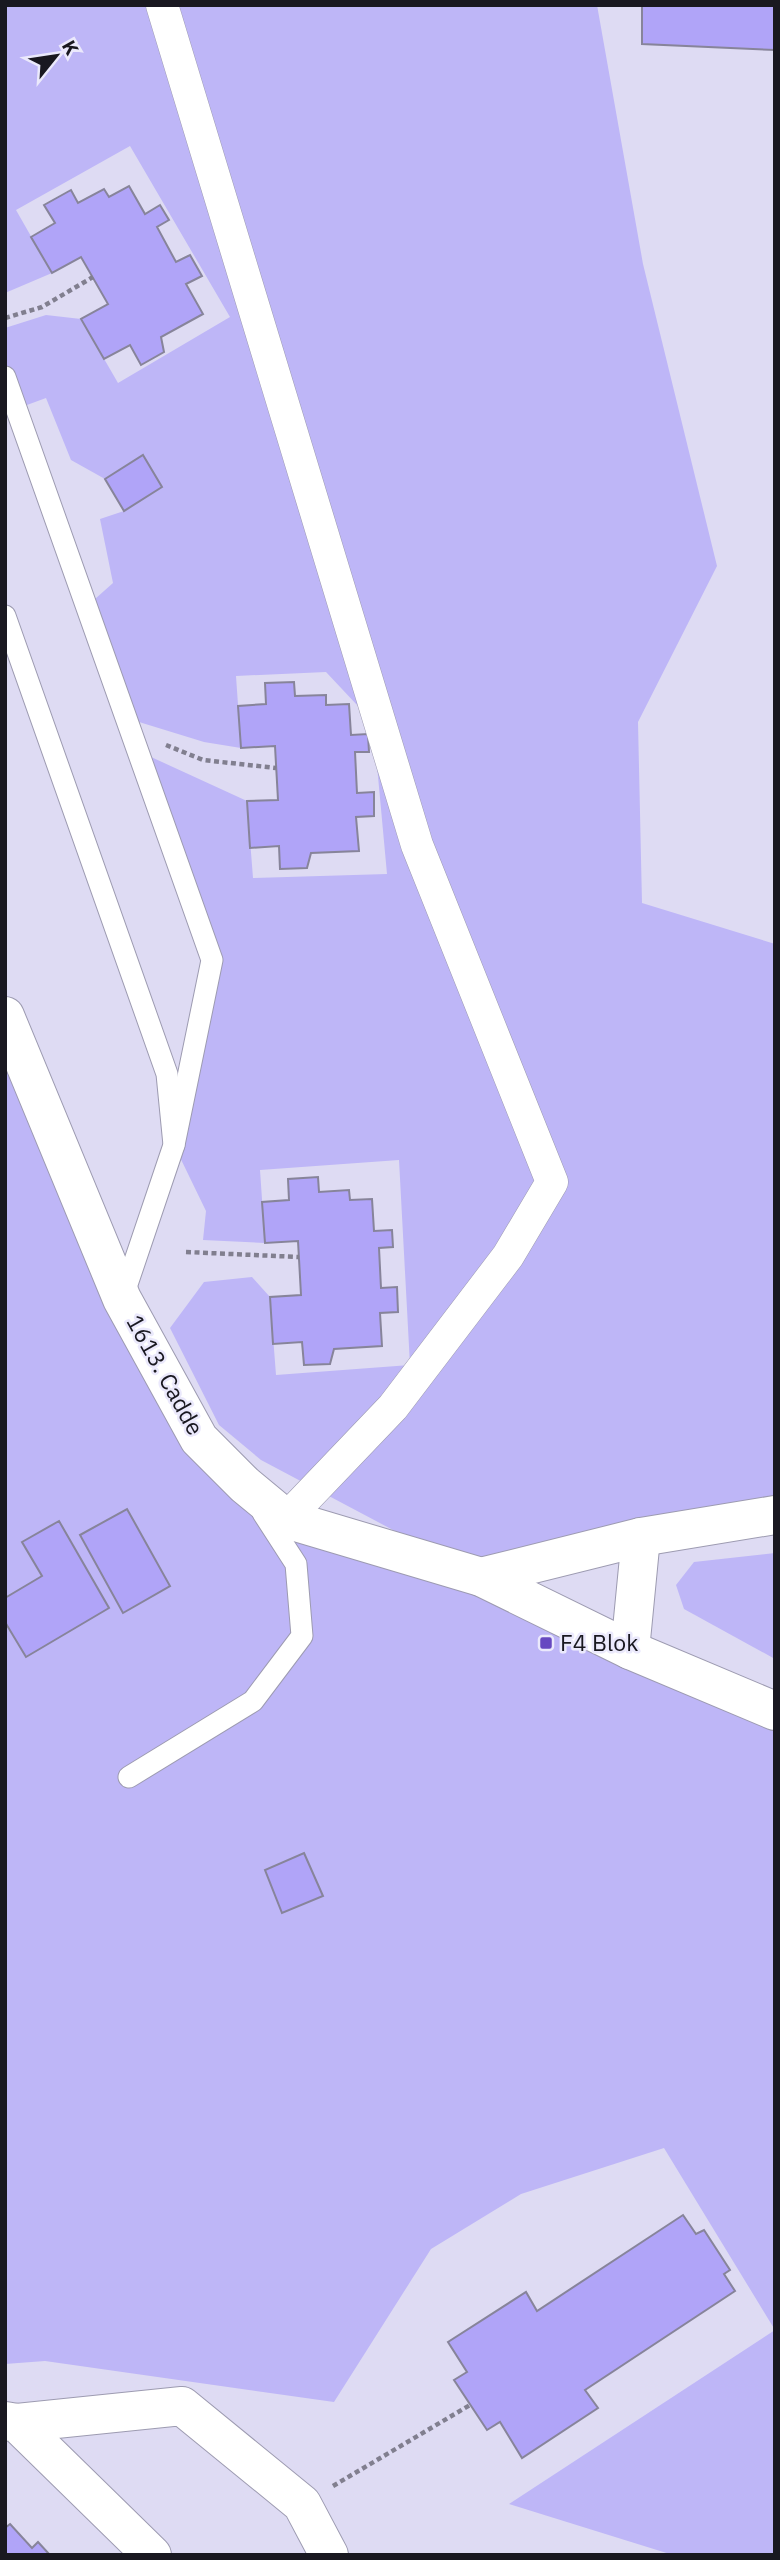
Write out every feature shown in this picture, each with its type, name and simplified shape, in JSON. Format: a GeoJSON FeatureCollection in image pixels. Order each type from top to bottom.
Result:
{"type":"FeatureCollection","features":[{"type":"Feature","properties":{"kind":"street"},"geometry":{"type":"LineString","coordinates":[[162,5],[417,845],[552,1182],[508,1256],[393,1407],[286,1519]]}},
{"type":"Feature","properties":{"kind":"street","name":"1613. Cadde"},"geometry":{"type":"LineString","coordinates":[[5,1016],[122,1299],[199,1438],[245,1485],[286,1519],[481,1577],[630,1650],[775,1711]]}},
{"type":"Feature","properties":{"kind":"street"},"geometry":{"type":"LineString","coordinates":[[481,1577],[641,1537],[775,1515]]}},
{"type":"Feature","properties":{"kind":"street"},"geometry":{"type":"LineString","coordinates":[[630,1650],[641,1537]]}},
{"type":"Feature","properties":{"kind":"street"},"geometry":{"type":"LineString","coordinates":[[11,2422],[182,2406],[302,2504],[329,2555]]}},
{"type":"Feature","properties":{"kind":"street"},"geometry":{"type":"LineString","coordinates":[[11,2422],[152,2555]]}},
{"type":"Feature","properties":{"kind":"lane"},"geometry":{"type":"LineString","coordinates":[[5,377],[212,960],[174,1145],[122,1299]]}},
{"type":"Feature","properties":{"kind":"lane"},"geometry":{"type":"LineString","coordinates":[[5,616],[167,1074],[174,1145]]}},
{"type":"Feature","properties":{"kind":"lane"},"geometry":{"type":"LineString","coordinates":[[129,1777],[253,1701],[302,1636],[296,1564],[245,1485]]}},
{"type":"Feature","properties":{"kind":"path"},"geometry":{"type":"LineString","coordinates":[[5,318],[42,307],[93,277]]}},
{"type":"Feature","properties":{"kind":"path"},"geometry":{"type":"LineString","coordinates":[[130,730],[203,761],[276,768]]}},
{"type":"Feature","properties":{"kind":"path"},"geometry":{"type":"LineString","coordinates":[[186,1252],[299,1257]]}},
{"type":"Feature","properties":{"kind":"path"},"geometry":{"type":"LineString","coordinates":[[302,2504],[470,2405]]}},
{"type":"Feature","properties":{"kind":"shaded area"},"geometry":{"type":"Polygon","coordinates":[[[5,5],[597,5],[643,264],[717,566],[638,722],[642,903],[775,944],[775,1515],[482,1576],[775,1711],[775,2330],[664,2148],[521,2194],[431,2249],[334,2402],[45,2361],[5,2364],[5,1017],[199,1439],[286,1519],[476,1574],[261,1460],[219,1425],[170,1328],[204,1282],[252,1277],[270,1297],[276,1375],[410,1365],[399,1160],[260,1170],[265,1243],[203,1240],[206,1211],[174,1145],[212,960],[138,751],[247,801],[253,878],[387,874],[373,722],[326,672],[236,676],[241,748],[204,742],[126,718],[86,607],[113,583],[100,519],[124,511],[162,487],[143,455],[105,479],[71,460],[46,398],[16,409],[5,377],[5,328],[46,315],[81,319],[118,383],[230,317],[130,146],[16,210],[52,273],[5,293],[5,5]]]}},
{"type":"Feature","properties":{"kind":"shaded area"},"geometry":{"type":"Polygon","coordinates":[[[775,1553],[775,1659],[684,1609],[676,1585],[694,1562],[775,1553]]]}},
{"type":"Feature","properties":{"kind":"shaded area"},"geometry":{"type":"Polygon","coordinates":[[[775,2330],[775,2555],[673,2555],[509,2504],[775,2330]]]}},
{"type":"Feature","properties":{"kind":"building"},"geometry":{"type":"Polygon","coordinates":[[[642,5],[775,5],[775,50],[642,44],[642,5]]]}},
{"type":"Feature","properties":{"kind":"building"},"geometry":{"type":"Polygon","coordinates":[[[129,186],[145,214],[160,205],[169,220],[157,227],[176,262],[190,255],[202,276],[186,284],[203,314],[161,337],[164,352],[141,365],[130,345],[104,359],[81,319],[108,304],[81,257],[52,273],[31,237],[55,223],[44,205],[71,190],[78,203],[104,189],[109,197],[129,186]]]}},
{"type":"Feature","properties":{"kind":"building"},"geometry":{"type":"Polygon","coordinates":[[[143,455],[162,487],[124,511],[105,479],[143,455]]]}},
{"type":"Feature","properties":{"kind":"building"},"geometry":{"type":"Polygon","coordinates":[[[294,682],[295,696],[326,695],[326,705],[349,704],[351,735],[368,734],[369,752],[355,752],[357,793],[374,792],[374,816],[356,817],[359,851],[311,853],[307,868],[280,869],[279,846],[250,848],[247,801],[278,800],[275,746],[241,748],[238,706],[266,704],[265,683],[294,682]]]}},
{"type":"Feature","properties":{"kind":"building"},"geometry":{"type":"Polygon","coordinates":[[[318,1177],[319,1192],[349,1190],[350,1200],[372,1199],[374,1231],[392,1230],[393,1247],[379,1248],[381,1288],[397,1287],[398,1312],[380,1313],[382,1346],[334,1349],[330,1364],[304,1365],[302,1342],[273,1344],[270,1297],[301,1295],[298,1241],[265,1243],[262,1202],[289,1200],[288,1179],[318,1177]]]}},
{"type":"Feature","properties":{"kind":"building"},"geometry":{"type":"Polygon","coordinates":[[[127,1509],[170,1586],[123,1613],[80,1535],[127,1509]]]}},
{"type":"Feature","properties":{"kind":"building"},"geometry":{"type":"Polygon","coordinates":[[[59,1521],[109,1608],[26,1657],[5,1622],[5,1598],[42,1576],[22,1542],[59,1521]]]}},
{"type":"Feature","properties":{"kind":"building"},"geometry":{"type":"Polygon","coordinates":[[[304,1853],[323,1896],[282,1913],[265,1870],[304,1853]]]}},
{"type":"Feature","properties":{"kind":"building"},"geometry":{"type":"Polygon","coordinates":[[[683,2215],[696,2234],[704,2230],[730,2270],[724,2274],[735,2291],[585,2390],[598,2408],[522,2458],[500,2422],[487,2430],[454,2380],[467,2372],[448,2342],[526,2292],[537,2311],[683,2215]]]}},
{"type":"Feature","properties":{"kind":"building"},"geometry":{"type":"Polygon","coordinates":[[[10,2524],[32,2548],[38,2542],[50,2555],[5,2555],[5,2528],[10,2524]]]}},
{"type":"Feature","properties":{"kind":"place","name":"F4 Blok"},"geometry":{"type":"Point","coordinates":[546,1643]}}]}
